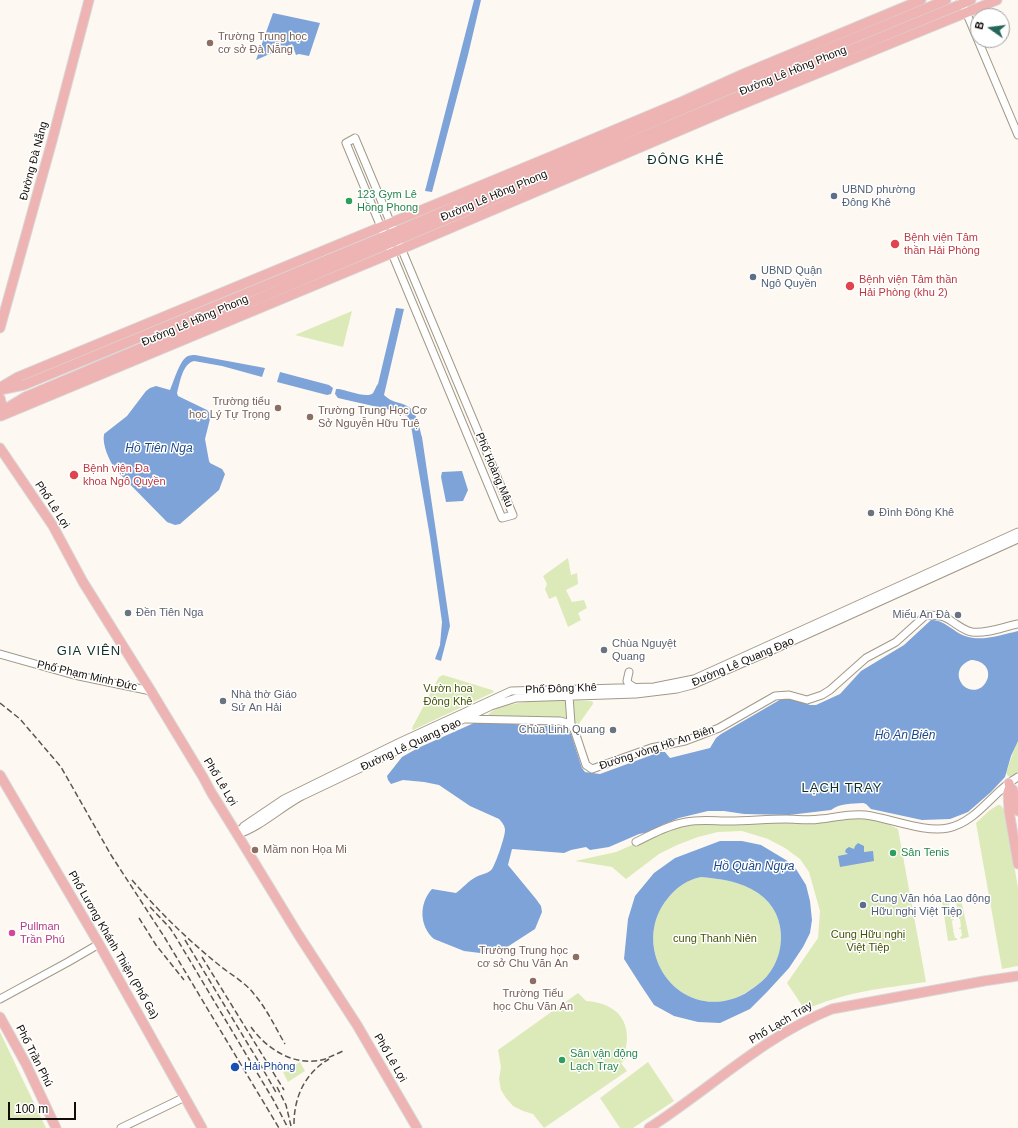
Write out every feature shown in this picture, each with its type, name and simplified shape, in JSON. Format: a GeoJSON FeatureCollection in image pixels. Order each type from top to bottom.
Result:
{"type":"FeatureCollection","features":[{"type":"Feature","properties":{"kind":"main road","name":"Đường Đà Nẵng"},"geometry":{"type":"LineString","coordinates":[[0,328],[52,141],[89,0]]}},
{"type":"Feature","properties":{"kind":"main road","name":"Đường Lê Hồng Phong"},"geometry":{"type":"LineString","coordinates":[[0,389],[21,386],[119,341],[243,289],[380,226],[682,102],[743,74],[921,0]]}},
{"type":"Feature","properties":{"kind":"main road","name":"Đường Lê Hồng Phong"},"geometry":{"type":"LineString","coordinates":[[396,236],[697,103],[946,0]]}},
{"type":"Feature","properties":{"kind":"main road","name":"Đường Lê Hồng Phong"},"geometry":{"type":"LineString","coordinates":[[1,415],[25,397],[127,359],[402,249],[728,110],[997,0]]}},
{"type":"Feature","properties":{"kind":"main road","name":"Đường Lê Hồng Phong"},"geometry":{"type":"LineString","coordinates":[[1,415],[386,240],[965,1]]}},
{"type":"Feature","properties":{"kind":"main road","name":"Đường Lê Hồng Phong"},"geometry":{"type":"LineString","coordinates":[[243,289],[386,240]]}},
{"type":"Feature","properties":{"kind":"main road","name":"Đường Lê Hồng Phong"},"geometry":{"type":"LineString","coordinates":[[0,389],[18,378],[119,341]]}},
{"type":"Feature","properties":{"kind":"main road"},"geometry":{"type":"LineString","coordinates":[[21,386],[18,390],[18,394],[25,397]]}},
{"type":"Feature","properties":{"kind":"main road"},"geometry":{"type":"LineString","coordinates":[[0,398],[1,415]]}},
{"type":"Feature","properties":{"kind":"main road","name":"Phố Lê Lợi"},"geometry":{"type":"LineString","coordinates":[[1,447],[53,526],[83,582],[152,691],[210,792],[298,934],[354,1020],[417,1128]]}},
{"type":"Feature","properties":{"kind":"main road","name":"Phố Lương Khánh Thiện (Phố Ga)"},"geometry":{"type":"LineString","coordinates":[[0,775],[99,944],[202,1128]]}},
{"type":"Feature","properties":{"kind":"main road"},"geometry":{"type":"LineString","coordinates":[[1009,785],[1013,790],[1018,812]]}},
{"type":"Feature","properties":{"kind":"main road"},"geometry":{"type":"LineString","coordinates":[[1009,785],[1009,811],[1018,864]]}},
{"type":"Feature","properties":{"kind":"main road","name":"Phố Lạch Tray"},"geometry":{"type":"LineString","coordinates":[[649,1128],[668,1116],[758,1050],[812,1017],[832,1009],[1018,976]]}},
{"type":"Feature","properties":{"kind":"main road","name":"Phố Trần Phú"},"geometry":{"type":"LineString","coordinates":[[0,1017],[26,1064],[56,1128]]}},
{"type":"Feature","properties":{"kind":"street"},"geometry":{"type":"LineString","coordinates":[[965,1],[966,13],[1018,135]]}},
{"type":"Feature","properties":{"kind":"street","name":"Phố Hoàng Mậu"},"geometry":{"type":"LineString","coordinates":[[355,138],[390,222],[513,515],[502,518],[419,321],[346,143],[355,138]]}},
{"type":"Feature","properties":{"kind":"street"},"geometry":{"type":"LineString","coordinates":[[419,321],[429,315]]}},
{"type":"Feature","properties":{"kind":"street"},"geometry":{"type":"LineString","coordinates":[[484,474],[494,469]]}},
{"type":"Feature","properties":{"kind":"street","name":"Đường Lê Quang Đạo"},"geometry":{"type":"LineString","coordinates":[[237,834],[248,831],[288,803],[491,706],[516,698],[569,696],[635,687],[660,686],[694,679],[1018,532]]}},
{"type":"Feature","properties":{"kind":"street","name":"Đường Lê Quang Đạo"},"geometry":{"type":"LineString","coordinates":[[611,691],[677,689],[697,683],[1018,539]]}},
{"type":"Feature","properties":{"kind":"street","name":"Đường vòng Hồ An Biên"},"geometry":{"type":"LineString","coordinates":[[569,696],[571,724],[586,765],[592,769],[651,748],[686,741],[719,728],[775,696],[789,695],[807,700],[822,695],[830,690],[866,658],[896,642],[926,614],[945,618],[965,630],[973,632],[1018,624]]}},
{"type":"Feature","properties":{"kind":"street","name":"Phố Phạm Minh Đức"},"geometry":{"type":"LineString","coordinates":[[0,654],[74,675],[152,691]]}},
{"type":"Feature","properties":{"kind":"street"},"geometry":{"type":"LineString","coordinates":[[629,672],[627,681],[635,687]]}},
{"type":"Feature","properties":{"kind":"street"},"geometry":{"type":"LineString","coordinates":[[511,691],[516,698]]}},
{"type":"Feature","properties":{"kind":"street","name":"Đường Lê Quang Đạo"},"geometry":{"type":"LineString","coordinates":[[237,834],[244,826],[284,799],[400,742],[511,691]]}},
{"type":"Feature","properties":{"kind":"street","name":"Phố Đông Khê"},"geometry":{"type":"LineString","coordinates":[[511,691],[611,691]]}},
{"type":"Feature","properties":{"kind":"street"},"geometry":{"type":"LineString","coordinates":[[452,719],[560,721],[571,724]]}},
{"type":"Feature","properties":{"kind":"street"},"geometry":{"type":"LineString","coordinates":[[636,842],[673,825],[687,821],[786,819],[820,820],[837,816],[862,815],[874,816],[935,829],[947,828],[961,824],[970,819],[1018,777]]}},
{"type":"Feature","properties":{"kind":"street"},"geometry":{"type":"LineString","coordinates":[[0,999],[99,944]]}},
{"type":"Feature","properties":{"kind":"street"},"geometry":{"type":"LineString","coordinates":[[121,1128],[185,1097]]}},
{"type":"Feature","properties":{"kind":"green space"},"geometry":{"type":"Polygon","coordinates":[[[352,311],[343,347],[295,335],[352,311]]]}},
{"type":"Feature","properties":{"kind":"green space"},"geometry":{"type":"Polygon","coordinates":[[[568,558],[571,575],[577,573],[578,584],[566,590],[572,602],[584,600],[587,608],[578,613],[581,620],[568,627],[556,596],[549,599],[545,589],[547,584],[543,576],[568,558]]]}},
{"type":"Feature","properties":{"kind":"green space","name":"Vườn hoa Đông Khê"},"geometry":{"type":"Polygon","coordinates":[[[443,675],[492,690],[494,692],[413,730],[413,726],[439,677],[443,675]]]}},
{"type":"Feature","properties":{"kind":"green space","name":"Vườn hoa Đông Khê"},"geometry":{"type":"Polygon","coordinates":[[[547,700],[591,701],[593,704],[578,725],[570,720],[553,717],[532,716],[491,718],[488,716],[491,712],[505,706],[524,702],[547,700]]]}},
{"type":"Feature","properties":{"kind":"green space"},"geometry":{"type":"Polygon","coordinates":[[[1018,741],[1018,780],[1008,776],[1006,773],[1018,741]]]}},
{"type":"Feature","properties":{"kind":"green space"},"geometry":{"type":"Polygon","coordinates":[[[998,805],[1005,810],[1018,888],[1018,966],[1002,969],[976,823],[998,805]]]}},
{"type":"Feature","properties":{"kind":"green space","name":"Cung Hữu nghị Việt Tiệp"},"geometry":{"type":"Polygon","coordinates":[[[837,817],[879,819],[898,829],[926,982],[849,995],[805,1010],[787,983],[818,938],[820,911],[809,872],[800,859],[785,848],[768,839],[742,831],[718,832],[698,837],[659,854],[626,879],[612,867],[575,861],[616,852],[687,821],[837,817]]]}},
{"type":"Feature","properties":{"kind":"green space","name":"cung Thanh Niên"},"geometry":{"type":"Polygon","coordinates":[[[701,877],[737,883],[758,893],[769,902],[776,914],[780,927],[781,940],[779,953],[774,966],[766,977],[756,986],[742,995],[732,999],[711,1002],[692,997],[676,987],[663,973],[656,955],[653,936],[657,917],[668,898],[675,890],[687,882],[701,877]]]}},
{"type":"Feature","properties":{"kind":"green space"},"geometry":{"type":"Polygon","coordinates":[[[961,899],[969,937],[961,939],[961,929],[959,929],[961,927],[960,919],[957,918],[959,917],[958,910],[956,910],[956,901],[954,900],[961,899]]]}},
{"type":"Feature","properties":{"kind":"green space"},"geometry":{"type":"Polygon","coordinates":[[[950,901],[950,910],[952,910],[950,912],[951,919],[954,919],[952,921],[953,929],[955,929],[953,930],[957,940],[948,941],[942,902],[950,901]]]}},
{"type":"Feature","properties":{"kind":"green space","name":"Sân vận động Lạch Tray"},"geometry":{"type":"Polygon","coordinates":[[[578,993],[586,1001],[607,1006],[621,1017],[627,1034],[627,1045],[624,1056],[627,1058],[621,1063],[627,1071],[544,1128],[533,1114],[513,1106],[501,1090],[499,1079],[501,1067],[498,1050],[578,993]]]}},
{"type":"Feature","properties":{"kind":"green space"},"geometry":{"type":"Polygon","coordinates":[[[0,1032],[46,1128],[0,1128],[0,1032]]]}},
{"type":"Feature","properties":{"kind":"green space"},"geometry":{"type":"Polygon","coordinates":[[[300,1062],[305,1071],[288,1082],[283,1072],[300,1062]]]}},
{"type":"Feature","properties":{"kind":"green space"},"geometry":{"type":"Polygon","coordinates":[[[648,1062],[674,1101],[633,1128],[620,1128],[600,1098],[648,1062]]]}},
{"type":"Feature","properties":{"kind":"water"},"geometry":{"type":"Polygon","coordinates":[[[474,0],[481,0],[468,55],[432,192],[425,191],[474,0]]]}},
{"type":"Feature","properties":{"kind":"water"},"geometry":{"type":"Polygon","coordinates":[[[273,13],[320,23],[309,56],[299,54],[296,55],[292,44],[256,60],[273,13]]]}},
{"type":"Feature","properties":{"kind":"water"},"geometry":{"type":"Polygon","coordinates":[[[396,308],[404,309],[384,395],[390,400],[404,404],[410,408],[417,420],[422,437],[450,626],[441,661],[435,659],[440,645],[442,622],[430,537],[410,420],[407,416],[395,411],[338,398],[335,394],[336,389],[362,395],[370,395],[373,393],[378,384],[396,308]]]}},
{"type":"Feature","properties":{"kind":"water","name":"Hồ Tiên Nga"},"geometry":{"type":"Polygon","coordinates":[[[195,355],[265,368],[262,377],[222,366],[194,361],[184,370],[177,393],[178,396],[207,410],[211,415],[205,439],[209,461],[222,469],[225,474],[219,490],[180,524],[175,525],[167,522],[115,469],[106,452],[104,434],[127,416],[150,388],[156,386],[170,390],[182,361],[188,356],[195,355]]]}},
{"type":"Feature","properties":{"kind":"water"},"geometry":{"type":"Polygon","coordinates":[[[280,372],[329,385],[333,388],[331,394],[327,395],[277,382],[280,372]]]}},
{"type":"Feature","properties":{"kind":"water"},"geometry":{"type":"Polygon","coordinates":[[[462,471],[468,490],[463,501],[446,502],[441,477],[442,472],[462,471]]]}},
{"type":"Feature","properties":{"kind":"water","name":"Hồ An Biên"},"geometry":{"type":"Polygon","coordinates":[[[931,620],[936,620],[960,634],[971,638],[991,637],[1018,631],[1018,741],[1011,756],[1005,777],[991,792],[968,812],[950,819],[922,820],[871,809],[863,803],[842,805],[831,810],[789,815],[744,814],[724,811],[708,811],[679,818],[662,825],[654,831],[639,834],[609,847],[590,850],[586,847],[564,853],[512,849],[508,865],[541,906],[542,912],[535,929],[501,951],[489,953],[464,951],[434,939],[429,934],[423,921],[422,914],[425,901],[432,889],[456,893],[473,879],[490,871],[494,866],[500,850],[505,829],[499,819],[470,806],[439,785],[403,780],[391,784],[387,776],[402,757],[418,748],[474,723],[480,722],[565,727],[571,734],[582,768],[585,772],[600,774],[660,752],[665,752],[670,758],[710,748],[716,738],[721,734],[783,698],[791,698],[810,705],[816,705],[840,694],[861,671],[904,645],[931,620]],[[974,660],[964,664],[960,670],[959,676],[960,681],[964,686],[975,690],[984,685],[988,678],[988,673],[984,664],[974,660]]]}},
{"type":"Feature","properties":{"kind":"water","name":"Hồ Quần Ngựa"},"geometry":{"type":"Polygon","coordinates":[[[720,841],[742,841],[761,845],[786,860],[796,869],[806,885],[810,901],[812,920],[810,933],[803,947],[789,968],[750,1009],[720,1023],[698,1022],[674,1016],[654,1005],[624,959],[628,919],[635,896],[654,873],[675,858],[720,841]],[[701,877],[683,884],[671,894],[657,917],[653,936],[656,955],[663,973],[676,987],[692,997],[711,1002],[732,999],[745,994],[756,986],[766,977],[774,966],[779,953],[781,940],[780,927],[776,914],[769,902],[758,893],[737,883],[701,877]]]}},
{"type":"Feature","properties":{"kind":"water"},"geometry":{"type":"Polygon","coordinates":[[[858,843],[864,846],[864,852],[873,851],[874,861],[840,867],[838,856],[848,854],[845,852],[846,849],[849,847],[854,849],[858,843]]]}},
{"type":"Feature","properties":{"kind":"railway"},"geometry":{"type":"LineString","coordinates":[[0,703],[20,719],[61,767],[111,855],[165,938],[279,1128]]}},
{"type":"Feature","properties":{"kind":"railway"},"geometry":{"type":"LineString","coordinates":[[132,880],[152,903],[185,935],[250,990],[267,1012],[285,1044]]}},
{"type":"Feature","properties":{"kind":"railway"},"geometry":{"type":"LineString","coordinates":[[150,907],[170,928],[177,939],[274,1101],[288,1128]]}},
{"type":"Feature","properties":{"kind":"railway"},"geometry":{"type":"LineString","coordinates":[[139,918],[156,945],[184,980]]}},
{"type":"Feature","properties":{"kind":"railway"},"geometry":{"type":"LineString","coordinates":[[185,940],[277,1094]]}},
{"type":"Feature","properties":{"kind":"railway"},"geometry":{"type":"LineString","coordinates":[[202,957],[284,1090]]}},
{"type":"Feature","properties":{"kind":"railway"},"geometry":{"type":"LineString","coordinates":[[251,1027],[265,1043],[274,1050],[294,1059],[314,1061],[325,1059],[345,1050]]}},
{"type":"Feature","properties":{"kind":"railway"},"geometry":{"type":"LineString","coordinates":[[294,1124],[296,1104],[302,1087],[313,1071],[329,1059]]}},
{"type":"Feature","properties":{"kind":"railway"},"geometry":{"type":"LineString","coordinates":[[277,1087],[286,1105],[291,1126]]}},
{"type":"Feature","properties":{"kind":"place","name":"Trường Trung học cơ sở Đà Nẵng"},"geometry":{"type":"Point","coordinates":[210,43]}},
{"type":"Feature","properties":{"kind":"place","name":"UBND phường Đông Khê"},"geometry":{"type":"Point","coordinates":[834,196]}},
{"type":"Feature","properties":{"kind":"place","name":"123 Gym Lê Hồng Phong"},"geometry":{"type":"Point","coordinates":[349,201]}},
{"type":"Feature","properties":{"kind":"place","name":"Bệnh viện Tâm thần Hải Phòng"},"geometry":{"type":"Point","coordinates":[895,244]}},
{"type":"Feature","properties":{"kind":"place","name":"UBND Quận Ngô Quyền"},"geometry":{"type":"Point","coordinates":[753,277]}},
{"type":"Feature","properties":{"kind":"place","name":"Bệnh viện Tâm thần Hải Phòng (khu 2)"},"geometry":{"type":"Point","coordinates":[850,286]}},
{"type":"Feature","properties":{"kind":"place","name":"Trường tiểu học Lý Tự Trọng"},"geometry":{"type":"Point","coordinates":[278,408]}},
{"type":"Feature","properties":{"kind":"place","name":"Trường Trung Học Cơ Sở Nguyễn Hữu Tuệ"},"geometry":{"type":"Point","coordinates":[310,417]}},
{"type":"Feature","properties":{"kind":"place","name":"Bệnh viện Đa khoa Ngô Quyền"},"geometry":{"type":"Point","coordinates":[74,475]}},
{"type":"Feature","properties":{"kind":"place","name":"Đình Đông Khê"},"geometry":{"type":"Point","coordinates":[871,513]}},
{"type":"Feature","properties":{"kind":"place","name":"Đền Tiên Nga"},"geometry":{"type":"Point","coordinates":[128,613]}},
{"type":"Feature","properties":{"kind":"place","name":"Miếu An Đà"},"geometry":{"type":"Point","coordinates":[958,615]}},
{"type":"Feature","properties":{"kind":"place","name":"Chùa Nguyệt Quang"},"geometry":{"type":"Point","coordinates":[604,650]}},
{"type":"Feature","properties":{"kind":"place","name":"Nhà thờ Giáo Sứ An Hải"},"geometry":{"type":"Point","coordinates":[223,701]}},
{"type":"Feature","properties":{"kind":"place","name":"Chùa Linh Quang"},"geometry":{"type":"Point","coordinates":[613,730]}},
{"type":"Feature","properties":{"kind":"place","name":"Mầm non Họa Mi"},"geometry":{"type":"Point","coordinates":[255,850]}},
{"type":"Feature","properties":{"kind":"place","name":"Sân Tenis"},"geometry":{"type":"Point","coordinates":[893,853]}},
{"type":"Feature","properties":{"kind":"place","name":"Cung Văn hóa Lao động Hữu nghị Việt Tiệp"},"geometry":{"type":"Point","coordinates":[863,905]}},
{"type":"Feature","properties":{"kind":"place","name":"Pullman Trần Phú"},"geometry":{"type":"Point","coordinates":[12,933]}},
{"type":"Feature","properties":{"kind":"place","name":"Trường Trung học cơ sở Chu Văn An"},"geometry":{"type":"Point","coordinates":[576,957]}},
{"type":"Feature","properties":{"kind":"place","name":"Trường Tiểu học Chu Văn An"},"geometry":{"type":"Point","coordinates":[533,981]}},
{"type":"Feature","properties":{"kind":"place","name":"Sân vận động Lạch Tray"},"geometry":{"type":"Point","coordinates":[562,1060]}},
{"type":"Feature","properties":{"kind":"place","name":"Hải Phòng"},"geometry":{"type":"Point","coordinates":[235,1067]}},
{"type":"Feature","properties":{"kind":"district","name":"ĐÔNG KHÊ"},"geometry":{"type":"Point","coordinates":[686,160]}},
{"type":"Feature","properties":{"kind":"district","name":"GIA VIÊN"},"geometry":{"type":"Point","coordinates":[89,651]}},
{"type":"Feature","properties":{"kind":"district","name":"LẠCH TRAY"},"geometry":{"type":"Point","coordinates":[842,788]}}]}
